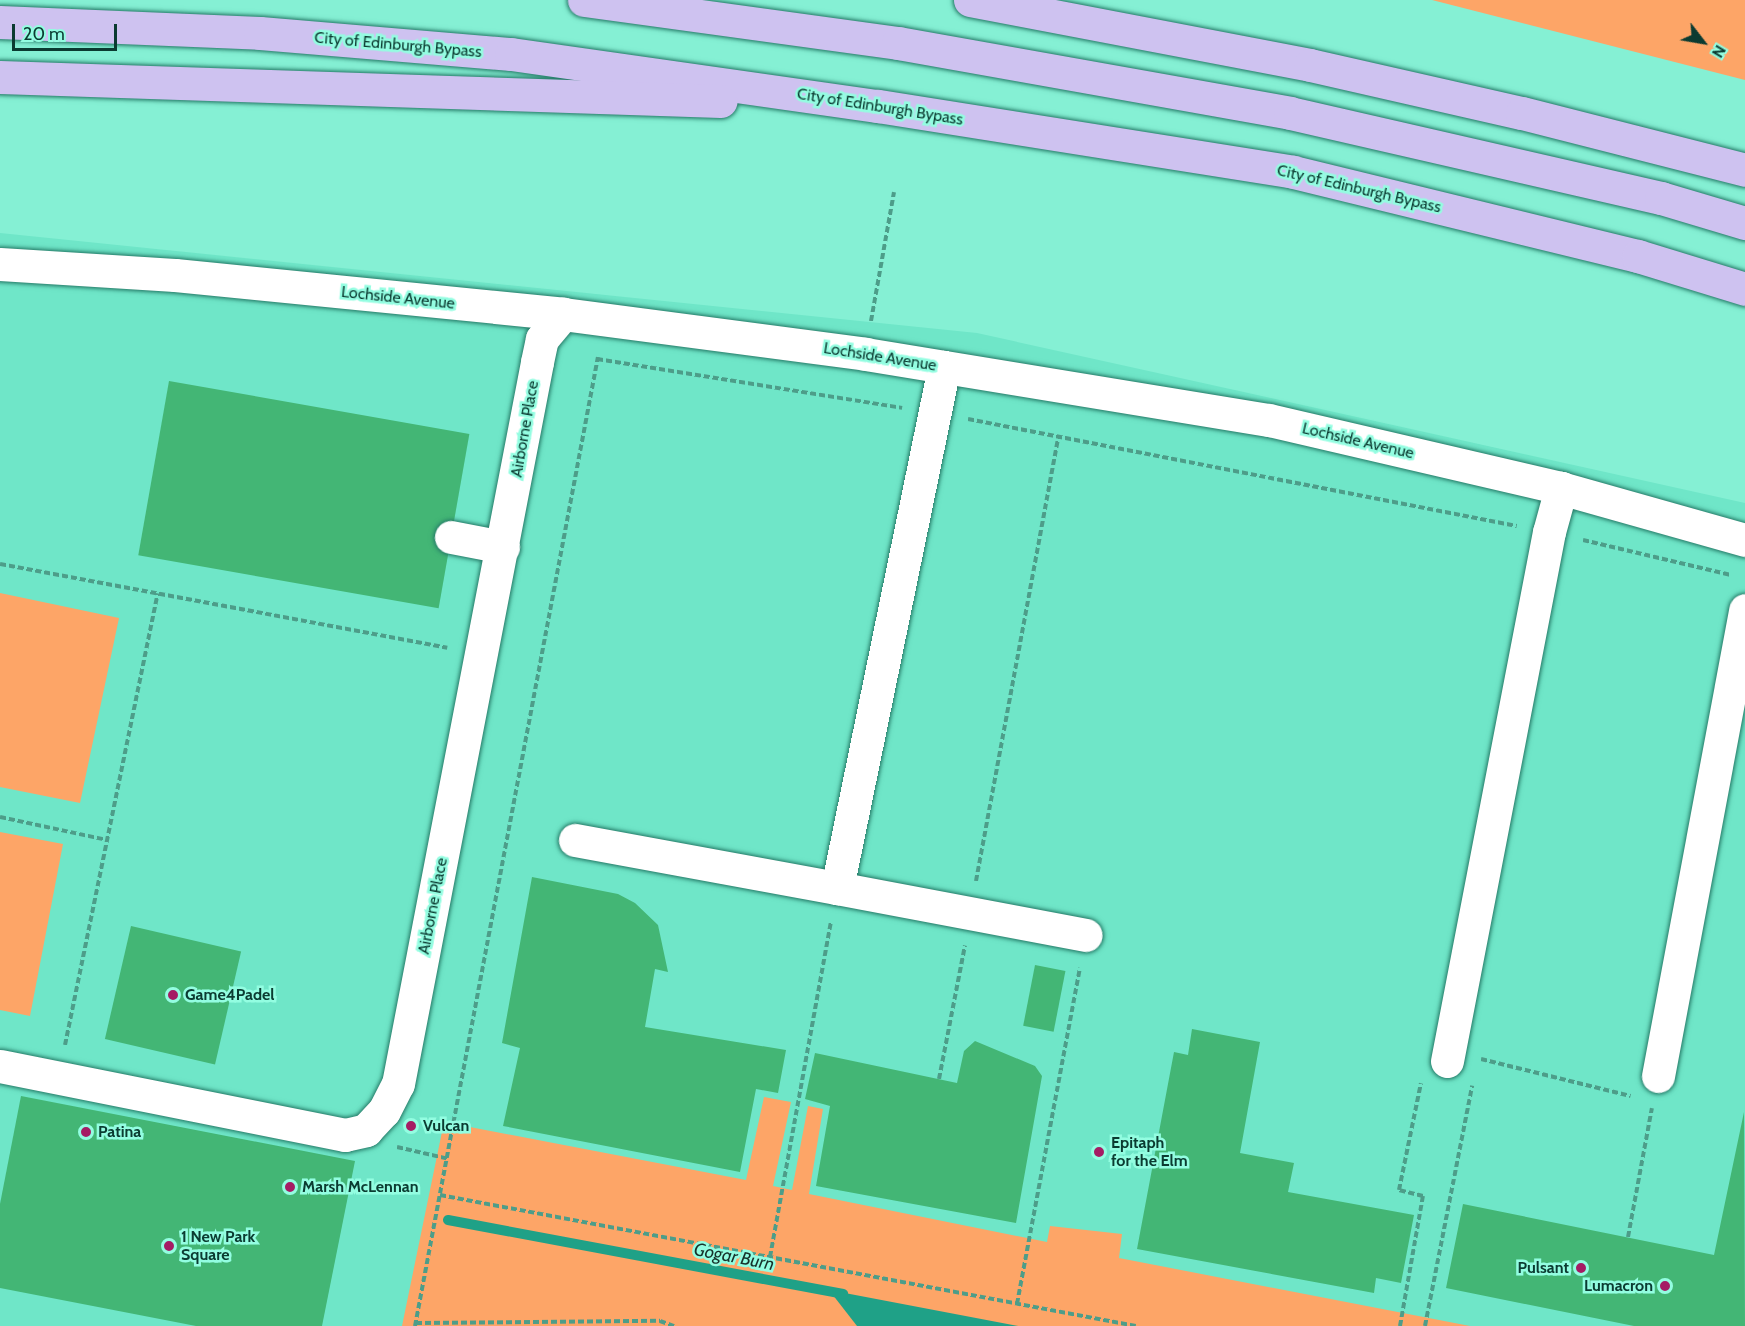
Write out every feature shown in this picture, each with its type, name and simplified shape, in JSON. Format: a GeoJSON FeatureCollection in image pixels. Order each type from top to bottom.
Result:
{"type":"FeatureCollection","features":[{"type":"Feature","properties":{"kind":"main road"},"geometry":{"type":"LineString","coordinates":[[584,0],[898,43],[1290,113],[1661,198],[1745,223]]}},
{"type":"Feature","properties":{"kind":"main road"},"geometry":{"type":"LineString","coordinates":[[970,0],[1310,65],[1522,112],[1745,170]]}},
{"type":"Feature","properties":{"kind":"main road","name":"City of Edinburgh Bypass"},"geometry":{"type":"LineString","coordinates":[[0,22],[260,33],[511,54],[878,105],[1293,172],[1638,256],[1745,289]]}},
{"type":"Feature","properties":{"kind":"main road"},"geometry":{"type":"LineString","coordinates":[[0,77],[878,105]]}},
{"type":"Feature","properties":{"kind":"street","name":"Lochside Avenue"},"geometry":{"type":"LineString","coordinates":[[0,264],[175,275],[563,314],[865,354],[1269,420],[1561,488],[1745,540]]}},
{"type":"Feature","properties":{"kind":"street","name":"Airborne Place"},"geometry":{"type":"LineString","coordinates":[[0,1066],[345,1135],[366,1130],[384,1111],[398,1084],[542,339],[563,314]]}},
{"type":"Feature","properties":{"kind":"street"},"geometry":{"type":"LineString","coordinates":[[837,888],[944,367]]}},
{"type":"Feature","properties":{"kind":"street"},"geometry":{"type":"LineString","coordinates":[[1448,1070],[1549,532],[1561,488]]}},
{"type":"Feature","properties":{"kind":"street"},"geometry":{"type":"LineString","coordinates":[[451,537],[503,547]]}},
{"type":"Feature","properties":{"kind":"street"},"geometry":{"type":"LineString","coordinates":[[1655,1088],[1745,610]]}},
{"type":"Feature","properties":{"kind":"street"},"geometry":{"type":"LineString","coordinates":[[575,840],[1086,935]]}},
{"type":"Feature","properties":{"kind":"path"},"geometry":{"type":"LineString","coordinates":[[865,354],[894,192]]}},
{"type":"Feature","properties":{"kind":"path"},"geometry":{"type":"LineString","coordinates":[[604,319],[416,1324],[660,1321],[674,1326]]}},
{"type":"Feature","properties":{"kind":"path"},"geometry":{"type":"LineString","coordinates":[[597,359],[935,413],[1549,532],[1733,575]]}},
{"type":"Feature","properties":{"kind":"path"},"geometry":{"type":"LineString","coordinates":[[939,1079],[1058,437]]}},
{"type":"Feature","properties":{"kind":"path"},"geometry":{"type":"LineString","coordinates":[[0,564],[482,655]]}},
{"type":"Feature","properties":{"kind":"path"},"geometry":{"type":"LineString","coordinates":[[58,1078],[158,593]]}},
{"type":"Feature","properties":{"kind":"path"},"geometry":{"type":"LineString","coordinates":[[0,817],[107,840]]}},
{"type":"Feature","properties":{"kind":"path"},"geometry":{"type":"LineString","coordinates":[[770,1257],[837,888]]}},
{"type":"Feature","properties":{"kind":"path"},"geometry":{"type":"LineString","coordinates":[[1017,1304],[1086,935]]}},
{"type":"Feature","properties":{"kind":"path"},"geometry":{"type":"LineString","coordinates":[[1400,1326],[1422,1196],[1399,1190],[1448,1070],[1478,1058],[1655,1088],[1628,1237]]}},
{"type":"Feature","properties":{"kind":"path"},"geometry":{"type":"LineString","coordinates":[[1425,1326],[1473,1081]]}},
{"type":"Feature","properties":{"kind":"path"},"geometry":{"type":"LineString","coordinates":[[440,1195],[1136,1326]]}},
{"type":"Feature","properties":{"kind":"shaded area"},"geometry":{"type":"Polygon","coordinates":[[[1432,0],[1745,0],[1745,80],[1432,0]]]}},
{"type":"Feature","properties":{"kind":"shaded area"},"geometry":{"type":"Polygon","coordinates":[[[0,233],[977,333],[1745,503],[1745,1326],[0,1326],[0,233]]]}},
{"type":"Feature","properties":{"kind":"shaded area"},"geometry":{"type":"Polygon","coordinates":[[[0,593],[119,618],[80,803],[0,787],[0,593]]]}},
{"type":"Feature","properties":{"kind":"shaded area"},"geometry":{"type":"Polygon","coordinates":[[[0,832],[63,844],[30,1016],[0,1010],[0,832]]]}},
{"type":"Feature","properties":{"kind":"shaded area"},"geometry":{"type":"Polygon","coordinates":[[[764,1097],[791,1102],[773,1186],[792,1190],[808,1106],[823,1109],[809,1194],[1047,1242],[1050,1226],[1122,1234],[1119,1258],[1470,1326],[402,1326],[444,1122],[746,1180],[764,1097]]]}},
{"type":"Feature","properties":{"kind":"shaded area"},"geometry":{"type":"Polygon","coordinates":[[[829,1290],[1018,1326],[857,1326],[829,1290]]]}},
{"type":"Feature","properties":{"kind":"building"},"geometry":{"type":"Polygon","coordinates":[[[169,381],[469,434],[439,608],[138,555],[169,381]]]}},
{"type":"Feature","properties":{"kind":"building"},"geometry":{"type":"Polygon","coordinates":[[[532,877],[618,894],[635,903],[658,925],[668,972],[655,969],[645,1027],[786,1050],[778,1093],[756,1089],[740,1172],[503,1126],[520,1048],[502,1043],[532,877]]]}},
{"type":"Feature","properties":{"kind":"building","name":"Game4Padel"},"geometry":{"type":"Polygon","coordinates":[[[131,926],[241,951],[215,1064],[105,1039],[131,926]]]}},
{"type":"Feature","properties":{"kind":"building"},"geometry":{"type":"Polygon","coordinates":[[[1035,965],[1065,971],[1054,1032],[1023,1026],[1035,965]]]}},
{"type":"Feature","properties":{"kind":"building"},"geometry":{"type":"Polygon","coordinates":[[[1192,1029],[1260,1042],[1240,1153],[1294,1163],[1288,1192],[1414,1215],[1401,1283],[1376,1278],[1374,1293],[1137,1249],[1174,1052],[1188,1055],[1192,1029]]]}},
{"type":"Feature","properties":{"kind":"building"},"geometry":{"type":"Polygon","coordinates":[[[975,1041],[1035,1066],[1042,1076],[1016,1223],[816,1186],[830,1106],[805,1099],[815,1053],[957,1083],[964,1051],[975,1041]]]}},
{"type":"Feature","properties":{"kind":"building","name":"1 New Park Square"},"geometry":{"type":"Polygon","coordinates":[[[21,1096],[355,1161],[322,1326],[196,1326],[0,1288],[0,1204],[21,1096]]]}},
{"type":"Feature","properties":{"kind":"building"},"geometry":{"type":"Polygon","coordinates":[[[1744,1112],[1745,1326],[1634,1326],[1446,1288],[1463,1204],[1714,1255],[1744,1112]]]}},
{"type":"Feature","properties":{"kind":"waterway","name":"Gogar Burn"},"geometry":{"type":"LineString","coordinates":[[448,1220],[843,1294]]}},
{"type":"Feature","properties":{"kind":"place","name":"Game4Padel"},"geometry":{"type":"Point","coordinates":[173,995]}},
{"type":"Feature","properties":{"kind":"place","name":"Vulcan"},"geometry":{"type":"Point","coordinates":[411,1126]}},
{"type":"Feature","properties":{"kind":"place","name":"Patina"},"geometry":{"type":"Point","coordinates":[86,1132]}},
{"type":"Feature","properties":{"kind":"place","name":"Epitaph for the Elm"},"geometry":{"type":"Point","coordinates":[1099,1152]}},
{"type":"Feature","properties":{"kind":"place","name":"Marsh McLennan"},"geometry":{"type":"Point","coordinates":[290,1187]}},
{"type":"Feature","properties":{"kind":"place","name":"1 New Park Square"},"geometry":{"type":"Point","coordinates":[169,1246]}},
{"type":"Feature","properties":{"kind":"place","name":"Pulsant"},"geometry":{"type":"Point","coordinates":[1581,1268]}},
{"type":"Feature","properties":{"kind":"place","name":"Lumacron"},"geometry":{"type":"Point","coordinates":[1665,1286]}}]}
